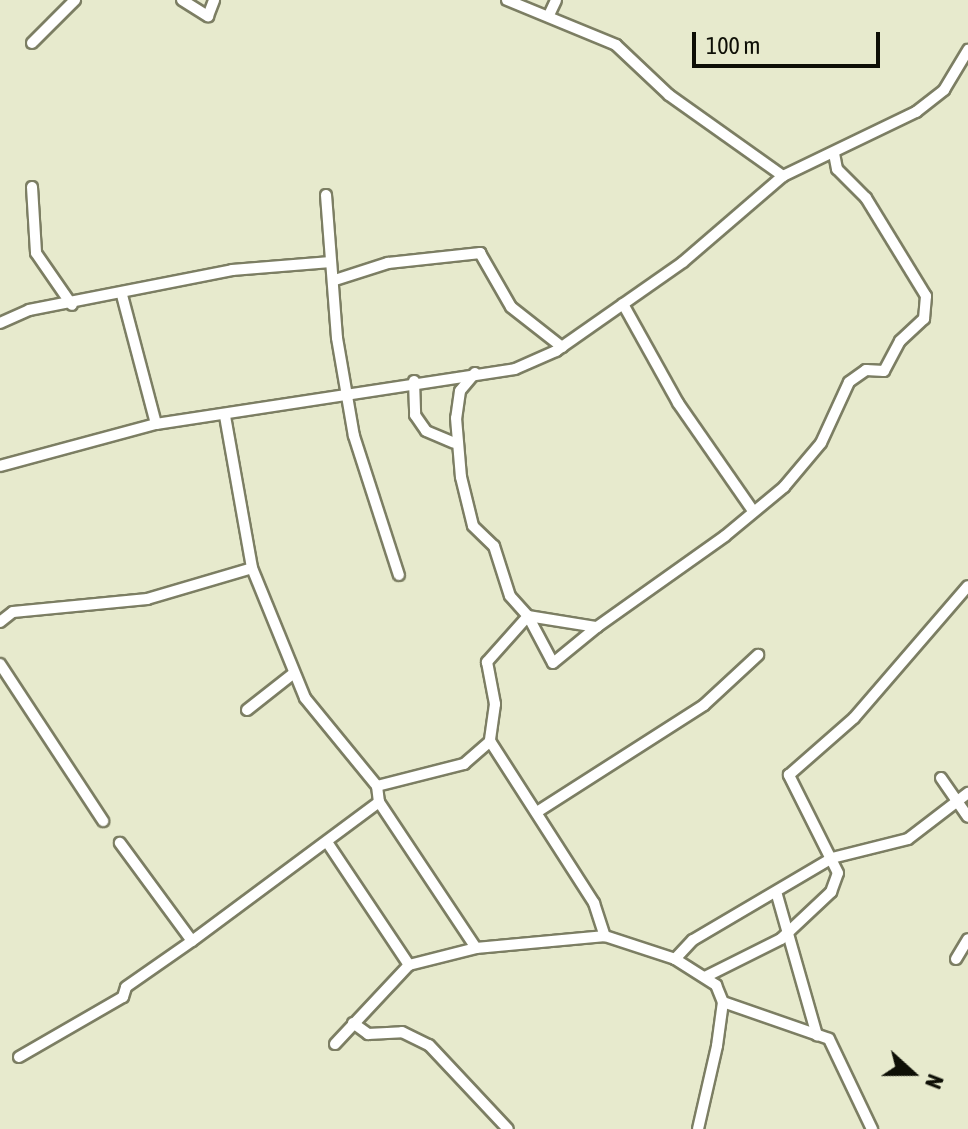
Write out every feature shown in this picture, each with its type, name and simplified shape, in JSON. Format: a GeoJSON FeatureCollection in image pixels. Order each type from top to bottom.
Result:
{"type":"FeatureCollection","features":[{"type":"Feature","properties":{"kind":"street"},"geometry":{"type":"LineString","coordinates":[[32,43],[75,0]]}},
{"type":"Feature","properties":{"kind":"street"},"geometry":{"type":"LineString","coordinates":[[182,0],[208,16],[214,0]]}},
{"type":"Feature","properties":{"kind":"street"},"geometry":{"type":"LineString","coordinates":[[507,0],[550,13],[616,45],[669,95],[783,176]]}},
{"type":"Feature","properties":{"kind":"street"},"geometry":{"type":"LineString","coordinates":[[550,13],[556,0]]}},
{"type":"Feature","properties":{"kind":"street"},"geometry":{"type":"LineString","coordinates":[[964,54],[968,72]]}},
{"type":"Feature","properties":{"kind":"street"},"geometry":{"type":"LineString","coordinates":[[0,466],[156,424],[225,416],[414,381],[515,369],[562,347],[623,304],[783,176],[916,112],[944,90],[964,54]]}},
{"type":"Feature","properties":{"kind":"street"},"geometry":{"type":"LineString","coordinates":[[475,373],[460,391],[454,441],[473,526],[494,546],[510,596],[528,616],[553,663],[753,511],[821,443],[849,382],[866,370],[884,371],[928,310],[926,296],[866,198],[837,169],[834,153]]}},
{"type":"Feature","properties":{"kind":"street"},"geometry":{"type":"LineString","coordinates":[[32,187],[36,253],[72,305]]}},
{"type":"Feature","properties":{"kind":"street"},"geometry":{"type":"LineString","coordinates":[[326,195],[331,262],[354,436],[399,575]]}},
{"type":"Feature","properties":{"kind":"street"},"geometry":{"type":"LineString","coordinates":[[335,280],[388,263],[480,253],[511,307],[562,347]]}},
{"type":"Feature","properties":{"kind":"street"},"geometry":{"type":"LineString","coordinates":[[0,323],[232,270],[331,262]]}},
{"type":"Feature","properties":{"kind":"street"},"geometry":{"type":"LineString","coordinates":[[122,295],[156,424]]}},
{"type":"Feature","properties":{"kind":"street"},"geometry":{"type":"LineString","coordinates":[[623,304],[678,403],[753,511]]}},
{"type":"Feature","properties":{"kind":"street"},"geometry":{"type":"LineString","coordinates":[[414,381],[415,415],[441,442],[454,441]]}},
{"type":"Feature","properties":{"kind":"street"},"geometry":{"type":"LineString","coordinates":[[225,416],[252,568],[305,698],[377,786],[379,802],[476,948]]}},
{"type":"Feature","properties":{"kind":"street"},"geometry":{"type":"LineString","coordinates":[[0,622],[13,612],[147,599],[252,568]]}},
{"type":"Feature","properties":{"kind":"street"},"geometry":{"type":"LineString","coordinates":[[705,977],[788,933],[831,892],[838,873],[789,775],[854,718],[968,586]]}},
{"type":"Feature","properties":{"kind":"street"},"geometry":{"type":"LineString","coordinates":[[528,616],[597,627]]}},
{"type":"Feature","properties":{"kind":"street"},"geometry":{"type":"LineString","coordinates":[[377,786],[464,764],[490,741],[495,704],[487,662],[528,616]]}},
{"type":"Feature","properties":{"kind":"street"},"geometry":{"type":"LineString","coordinates":[[537,812],[704,705],[758,655]]}},
{"type":"Feature","properties":{"kind":"street"},"geometry":{"type":"LineString","coordinates":[[0,664],[103,821]]}},
{"type":"Feature","properties":{"kind":"street"},"geometry":{"type":"LineString","coordinates":[[247,710],[294,673]]}},
{"type":"Feature","properties":{"kind":"street"},"geometry":{"type":"LineString","coordinates":[[490,741],[594,903],[605,936]]}},
{"type":"Feature","properties":{"kind":"street"},"geometry":{"type":"LineString","coordinates":[[941,778],[968,817]]}},
{"type":"Feature","properties":{"kind":"street"},"geometry":{"type":"LineString","coordinates":[[675,959],[693,940],[777,895],[832,858],[908,839],[968,793]]}},
{"type":"Feature","properties":{"kind":"street"},"geometry":{"type":"LineString","coordinates":[[19,1057],[123,997],[138,977],[192,941],[379,802]]}},
{"type":"Feature","properties":{"kind":"street"},"geometry":{"type":"LineString","coordinates":[[327,842],[409,965]]}},
{"type":"Feature","properties":{"kind":"street"},"geometry":{"type":"LineString","coordinates":[[120,843],[192,941]]}},
{"type":"Feature","properties":{"kind":"street"},"geometry":{"type":"LineString","coordinates":[[777,895],[817,1035]]}},
{"type":"Feature","properties":{"kind":"street"},"geometry":{"type":"LineString","coordinates":[[335,1044],[409,965],[476,948],[605,936],[675,959],[705,977],[723,1002],[829,1039],[872,1129]]}},
{"type":"Feature","properties":{"kind":"street"},"geometry":{"type":"LineString","coordinates":[[956,959],[968,939]]}},
{"type":"Feature","properties":{"kind":"street"},"geometry":{"type":"LineString","coordinates":[[698,1129],[723,1002]]}},
{"type":"Feature","properties":{"kind":"street"},"geometry":{"type":"LineString","coordinates":[[353,1023],[368,1034],[402,1032],[429,1045],[508,1129]]}}]}
